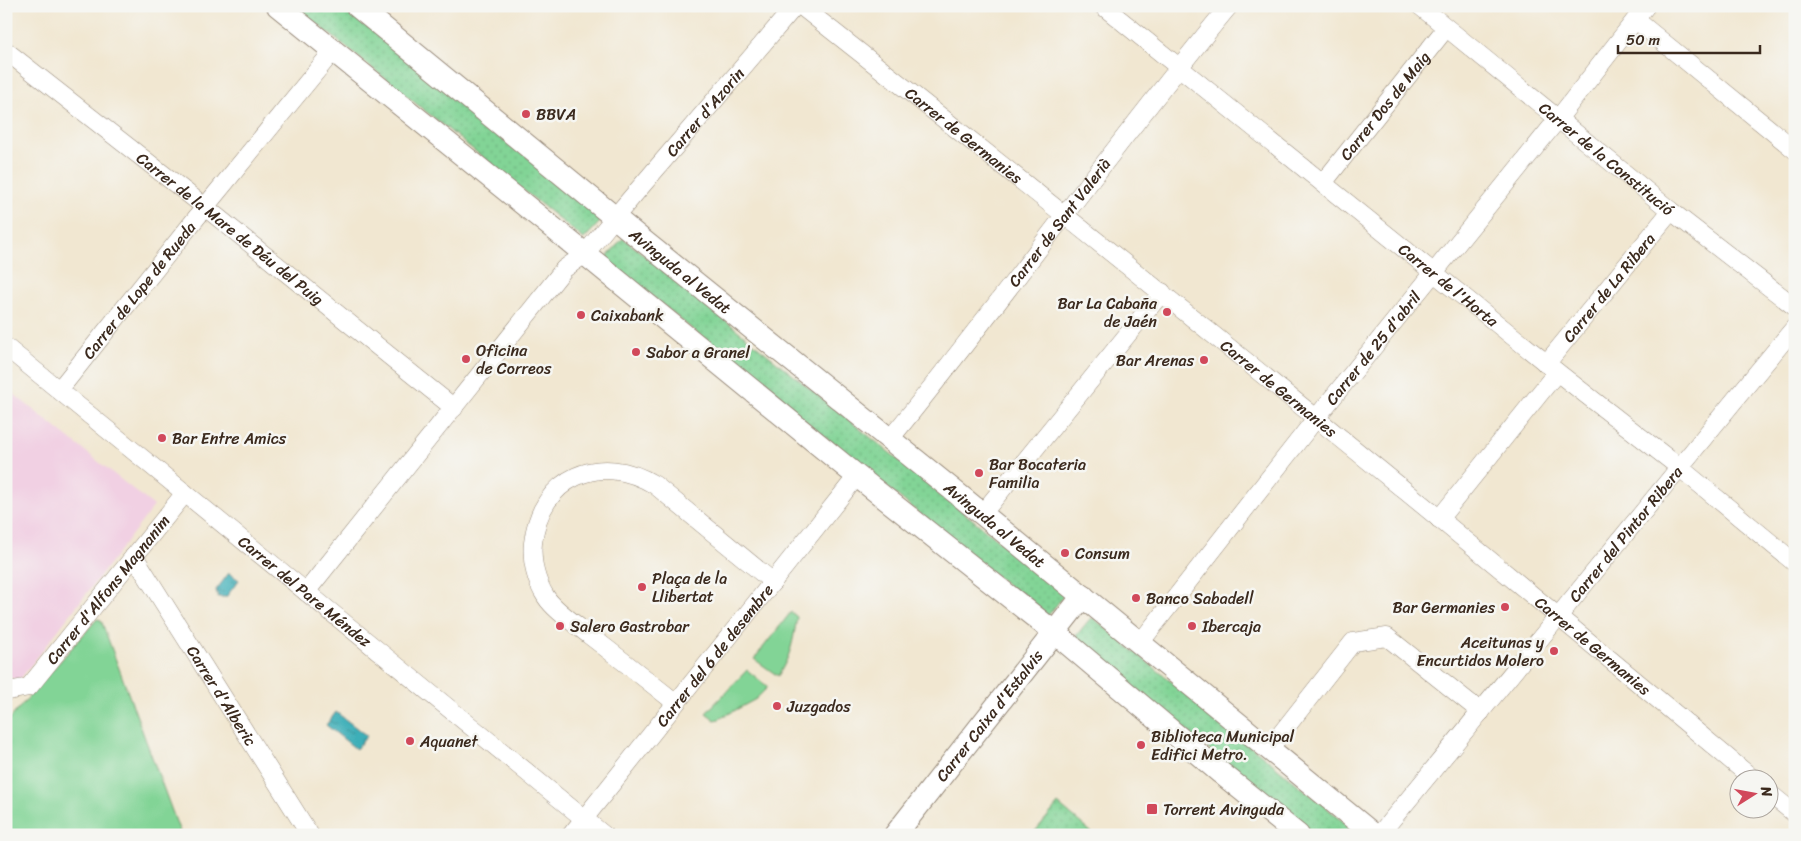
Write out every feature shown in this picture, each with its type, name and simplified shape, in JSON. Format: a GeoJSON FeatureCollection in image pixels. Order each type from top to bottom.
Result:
{"type":"FeatureCollection","features":[{"type":"Feature","properties":{"kind":"street"},"geometry":{"type":"LineString","coordinates":[[278,6],[857,476],[1054,632],[1221,773],[1298,835]]}},
{"type":"Feature","properties":{"kind":"street","name":"Carrer d'Azorin"},"geometry":{"type":"LineString","coordinates":[[615,217],[795,6]]}},
{"type":"Feature","properties":{"kind":"street","name":"Carrer de Germanies"},"geometry":{"type":"LineString","coordinates":[[802,6],[1317,417],[1740,768]]}},
{"type":"Feature","properties":{"kind":"street","name":"Carrer de l'Horta"},"geometry":{"type":"LineString","coordinates":[[1104,6],[1795,562]]}},
{"type":"Feature","properties":{"kind":"street","name":"Carrer de Sant Valerià"},"geometry":{"type":"LineString","coordinates":[[890,439],[1066,215],[1179,67],[1229,6]]}},
{"type":"Feature","properties":{"kind":"street","name":"Carrer de la Constitució"},"geometry":{"type":"LineString","coordinates":[[1420,6],[1558,120],[1795,308]]}},
{"type":"Feature","properties":{"kind":"street","name":"Avinguda al Vedat"},"geometry":{"type":"LineString","coordinates":[[368,10],[615,217],[1083,596],[1374,835]]}},
{"type":"Feature","properties":{"kind":"street"},"geometry":{"type":"LineString","coordinates":[[1641,11],[1795,150]]}},
{"type":"Feature","properties":{"kind":"street","name":"Carrer de 25 d'abril"},"geometry":{"type":"LineString","coordinates":[[1140,643],[1317,417],[1558,120],[1641,11]]}},
{"type":"Feature","properties":{"kind":"street","name":"Carrer Dos de Maig"},"geometry":{"type":"LineString","coordinates":[[1322,183],[1446,28]]}},
{"type":"Feature","properties":{"kind":"street","name":"Carrer de la Mare de Déu del Puig"},"geometry":{"type":"LineString","coordinates":[[6,51],[205,207],[454,408]]}},
{"type":"Feature","properties":{"kind":"street","name":"Carrer de Lope de Rueda"},"geometry":{"type":"LineString","coordinates":[[59,390],[333,51]]}},
{"type":"Feature","properties":{"kind":"street","name":"Carrer de La Ribera"},"geometry":{"type":"LineString","coordinates":[[1439,518],[1671,211]]}},
{"type":"Feature","properties":{"kind":"street","name":"Avinguda al Vedat"},"geometry":{"type":"LineString","coordinates":[[306,592],[564,269],[585,254],[615,217]]}},
{"type":"Feature","properties":{"kind":"street"},"geometry":{"type":"LineString","coordinates":[[982,514],[1162,292]]}},
{"type":"Feature","properties":{"kind":"street","name":"Carrer del Pintor Ribera"},"geometry":{"type":"LineString","coordinates":[[1379,835],[1795,327]]}},
{"type":"Feature","properties":{"kind":"street","name":"Carrer del Pare Méndez"},"geometry":{"type":"LineString","coordinates":[[6,347],[604,835]]}},
{"type":"Feature","properties":{"kind":"street"},"geometry":{"type":"LineString","coordinates":[[676,703],[568,618],[547,598],[537,576],[532,554],[535,528],[543,506],[554,491],[568,480],[583,473],[598,470],[615,470],[643,478],[655,485],[773,582]]}},
{"type":"Feature","properties":{"kind":"street","name":"Carrer del 6 de desembre"},"geometry":{"type":"LineString","coordinates":[[571,835],[857,476]]}},
{"type":"Feature","properties":{"kind":"street","name":"Carrer d'Alfons Magnanim"},"geometry":{"type":"LineString","coordinates":[[6,690],[29,687],[185,493]]}},
{"type":"Feature","properties":{"kind":"street","name":"Carrer d'Alberic"},"geometry":{"type":"LineString","coordinates":[[134,556],[310,835]]}},
{"type":"Feature","properties":{"kind":"street","name":"Carrer Caixa d'Estalvis"},"geometry":{"type":"LineString","coordinates":[[895,835],[1083,596]]}},
{"type":"Feature","properties":{"kind":"street"},"geometry":{"type":"LineString","coordinates":[[1269,749],[1353,642],[1387,637],[1481,712]]}},
{"type":"Feature","properties":{"kind":"street"},"geometry":{"type":"LineString","coordinates":[[1778,800],[1795,814]]}},
{"type":"Feature","properties":{"kind":"shaded area"},"geometry":{"type":"Polygon","coordinates":[[[6,388],[154,506],[18,682],[6,674],[6,388]]]}},
{"type":"Feature","properties":{"kind":"green space"},"geometry":{"type":"Polygon","coordinates":[[[295,6],[342,6],[600,216],[600,222],[584,239],[295,6]]]}},
{"type":"Feature","properties":{"kind":"green space"},"geometry":{"type":"Polygon","coordinates":[[[623,238],[1065,594],[1047,617],[607,260],[607,257],[623,238]]]}},
{"type":"Feature","properties":{"kind":"green space"},"geometry":{"type":"Polygon","coordinates":[[[791,612],[797,617],[794,634],[789,655],[778,676],[754,659],[791,612]]]}},
{"type":"Feature","properties":{"kind":"green space"},"geometry":{"type":"Polygon","coordinates":[[[1093,618],[1354,830],[1353,835],[1314,835],[1076,641],[1076,636],[1089,620],[1093,618]]]}},
{"type":"Feature","properties":{"kind":"green space"},"geometry":{"type":"Polygon","coordinates":[[[97,619],[101,620],[181,835],[6,835],[6,723],[97,619]]]}},
{"type":"Feature","properties":{"kind":"green space"},"geometry":{"type":"Polygon","coordinates":[[[747,670],[768,687],[756,699],[719,719],[715,720],[706,713],[747,670]]]}},
{"type":"Feature","properties":{"kind":"green space"},"geometry":{"type":"Polygon","coordinates":[[[1058,804],[1091,832],[1088,835],[1032,835],[1058,804]]]}},
{"type":"Feature","properties":{"kind":"water"},"geometry":{"type":"Polygon","coordinates":[[[229,573],[239,580],[226,597],[218,597],[216,590],[229,573]]]}},
{"type":"Feature","properties":{"kind":"water"},"geometry":{"type":"Polygon","coordinates":[[[336,712],[367,736],[356,749],[326,725],[336,712]]]}},
{"type":"Feature","properties":{"kind":"place","name":"BBVA"},"geometry":{"type":"Point","coordinates":[526,114]}},
{"type":"Feature","properties":{"kind":"place","name":"Bar La Cabaña de Jaén"},"geometry":{"type":"Point","coordinates":[1167,312]}},
{"type":"Feature","properties":{"kind":"place","name":"Caixabank"},"geometry":{"type":"Point","coordinates":[581,315]}},
{"type":"Feature","properties":{"kind":"place","name":"Sabor a Granel"},"geometry":{"type":"Point","coordinates":[636,352]}},
{"type":"Feature","properties":{"kind":"place","name":"Oficina de Correos"},"geometry":{"type":"Point","coordinates":[466,359]}},
{"type":"Feature","properties":{"kind":"place","name":"Bar Arenas"},"geometry":{"type":"Point","coordinates":[1204,360]}},
{"type":"Feature","properties":{"kind":"place","name":"Bar Entre Amics"},"geometry":{"type":"Point","coordinates":[162,438]}},
{"type":"Feature","properties":{"kind":"place","name":"Bar Bocateria Familia"},"geometry":{"type":"Point","coordinates":[979,473]}},
{"type":"Feature","properties":{"kind":"place","name":"Consum"},"geometry":{"type":"Point","coordinates":[1065,553]}},
{"type":"Feature","properties":{"kind":"place","name":"Plaça de la Llibertat"},"geometry":{"type":"Point","coordinates":[642,587]}},
{"type":"Feature","properties":{"kind":"place","name":"Banco Sabadell"},"geometry":{"type":"Point","coordinates":[1136,598]}},
{"type":"Feature","properties":{"kind":"place","name":"Bar Germanies"},"geometry":{"type":"Point","coordinates":[1505,607]}},
{"type":"Feature","properties":{"kind":"place","name":"Salero Gastrobar"},"geometry":{"type":"Point","coordinates":[560,626]}},
{"type":"Feature","properties":{"kind":"place","name":"Ibercaja"},"geometry":{"type":"Point","coordinates":[1192,626]}},
{"type":"Feature","properties":{"kind":"place","name":"Aceitunas y Encurtidos Molero"},"geometry":{"type":"Point","coordinates":[1554,651]}},
{"type":"Feature","properties":{"kind":"place","name":"Juzgados"},"geometry":{"type":"Point","coordinates":[777,706]}},
{"type":"Feature","properties":{"kind":"place","name":"Aquanet"},"geometry":{"type":"Point","coordinates":[410,741]}},
{"type":"Feature","properties":{"kind":"place","name":"Biblioteca Municipal Edifici Metro."},"geometry":{"type":"Point","coordinates":[1141,745]}},
{"type":"Feature","properties":{"kind":"place","name":"Torrent Avinguda"},"geometry":{"type":"Point","coordinates":[1152,809]}}]}
